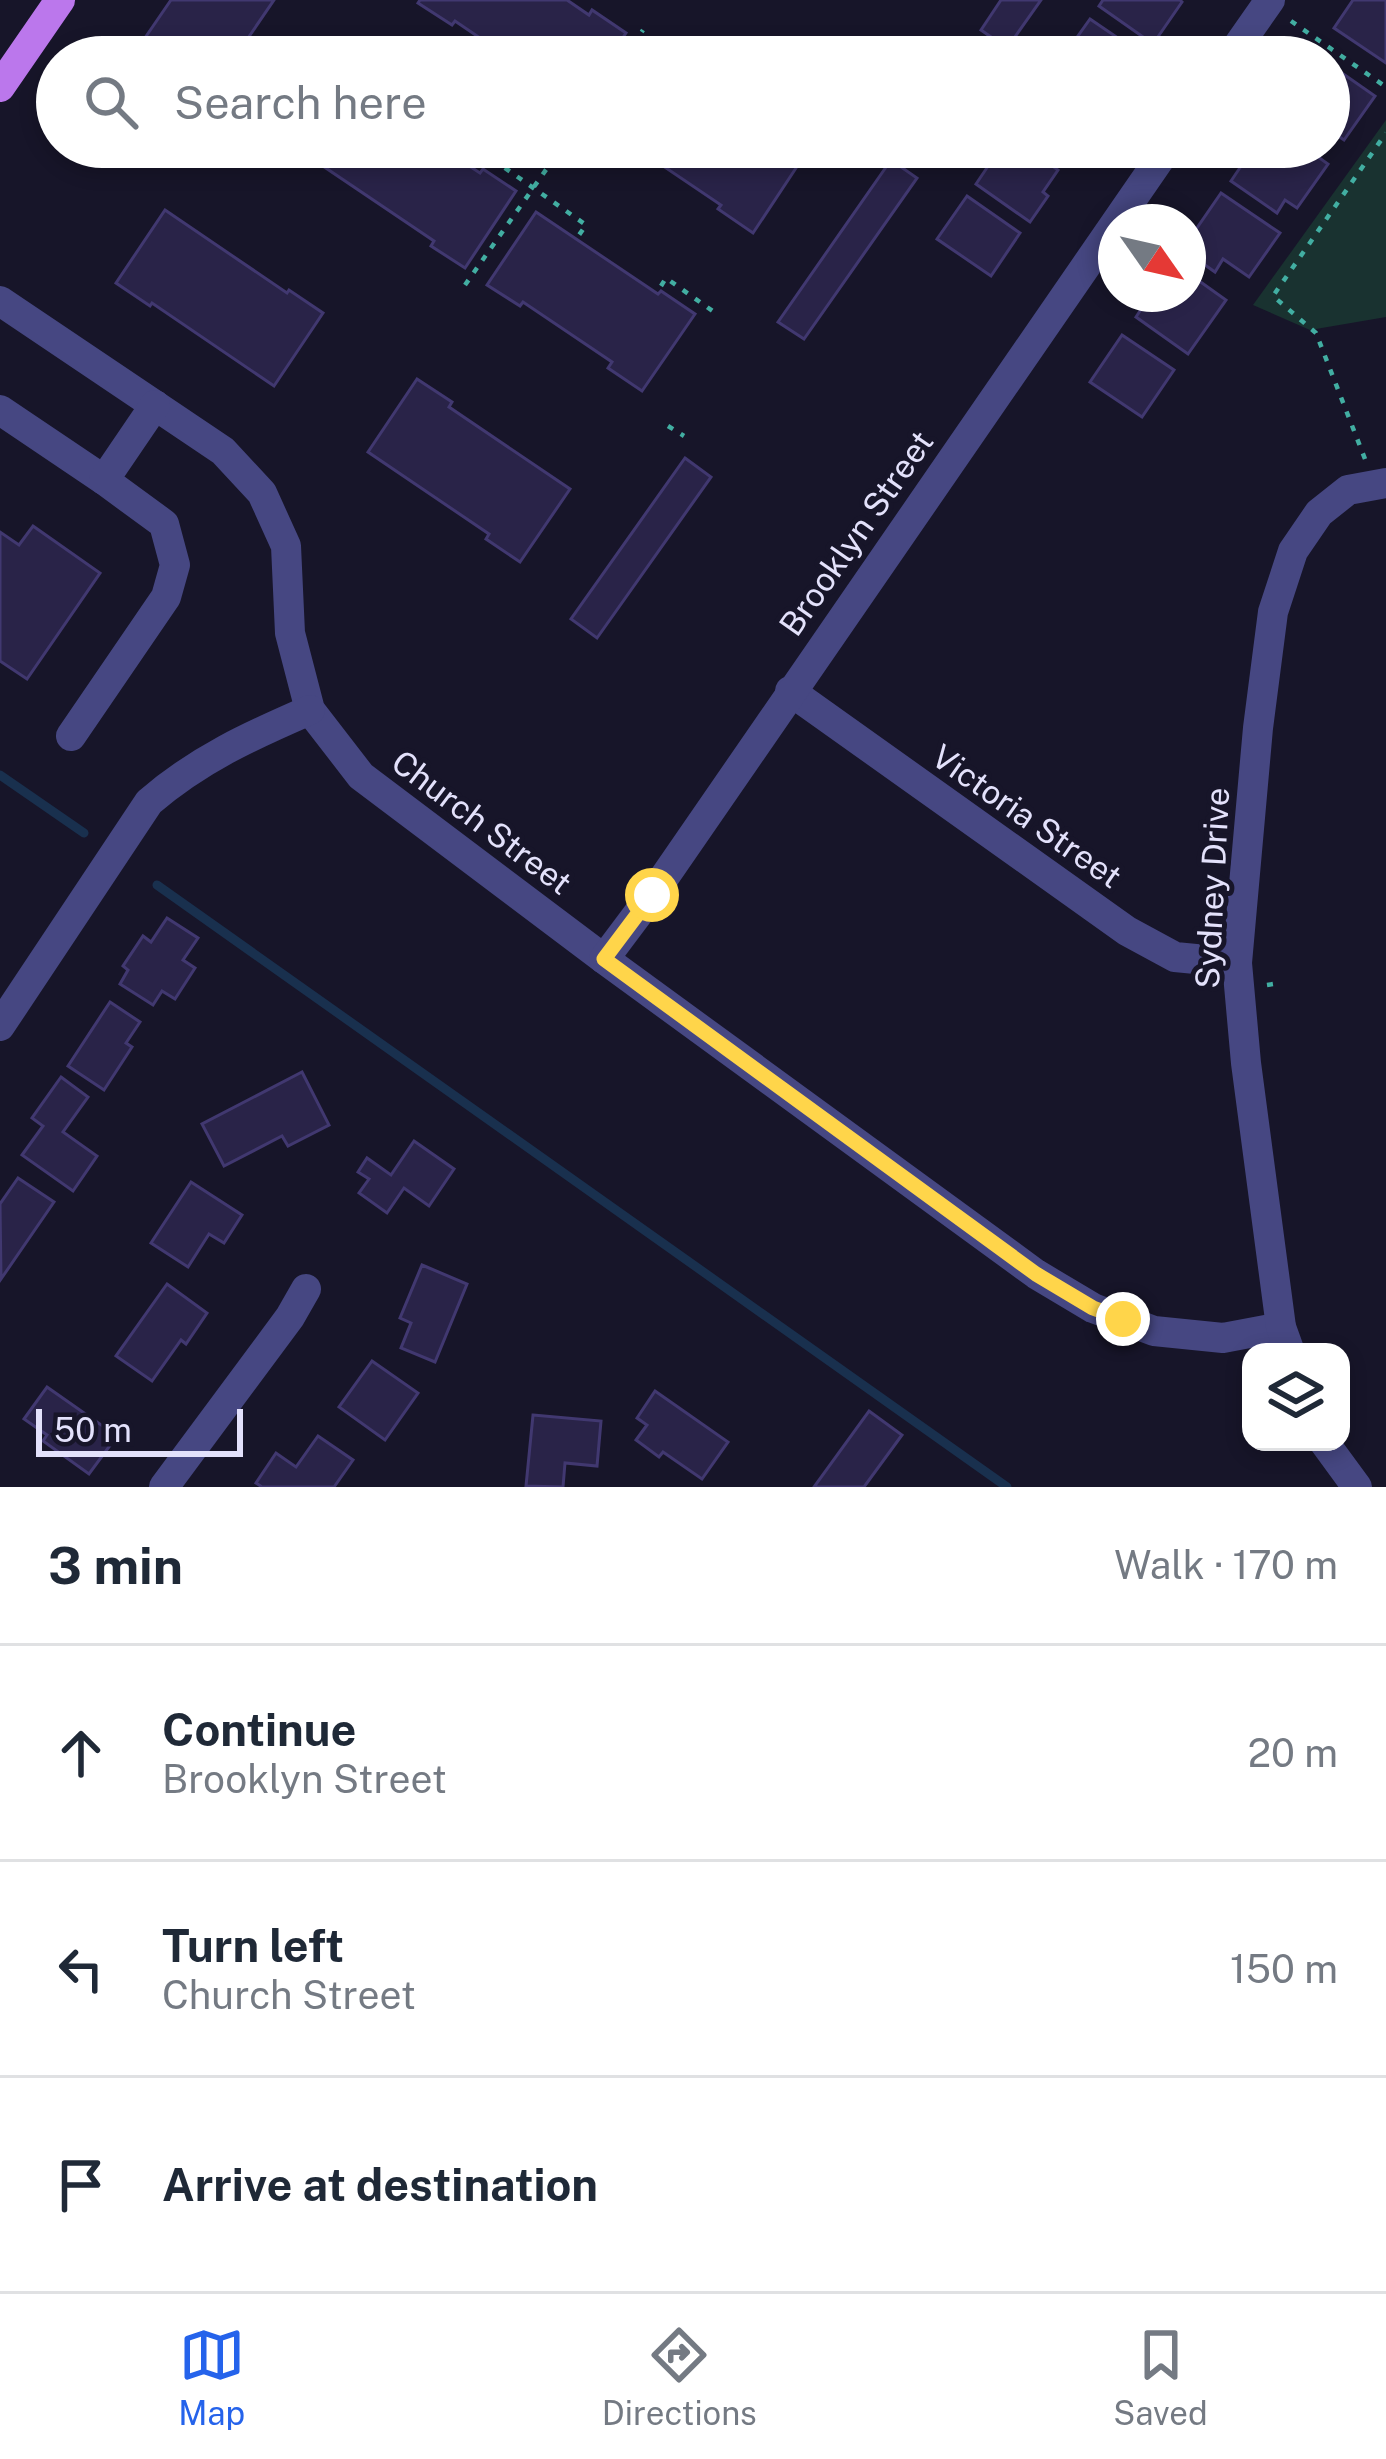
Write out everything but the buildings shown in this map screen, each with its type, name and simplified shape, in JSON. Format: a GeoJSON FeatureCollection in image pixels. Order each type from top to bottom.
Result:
{"type":"FeatureCollection","features":[{"type":"Feature","properties":{"kind":"main road"},"geometry":{"type":"LineString","coordinates":[[0,87],[60,0]]}},
{"type":"Feature","properties":{"kind":"street"},"geometry":{"type":"LineString","coordinates":[[1251,36],[1278,9]]}},
{"type":"Feature","properties":{"kind":"street","name":"Brooklyn Street"},"geometry":{"type":"LineString","coordinates":[[604,959],[1153,168]]}},
{"type":"Feature","properties":{"kind":"street","name":"Church Street"},"geometry":{"type":"LineString","coordinates":[[0,301],[223,451],[262,493],[286,546],[290,633],[310,710],[361,776],[1036,1274],[1093,1308],[1154,1330],[1286,1339]]}},
{"type":"Feature","properties":{"kind":"street"},"geometry":{"type":"LineString","coordinates":[[104,480],[155,405]]}},
{"type":"Feature","properties":{"kind":"street"},"geometry":{"type":"LineString","coordinates":[[0,410],[164,524],[175,565],[166,597],[71,736]]}},
{"type":"Feature","properties":{"kind":"street","name":"Sydney Drive"},"geometry":{"type":"LineString","coordinates":[[1286,1339],[1246,1063],[1237,963],[1258,728],[1273,612],[1293,551],[1319,513],[1348,490],[1386,483]]}},
{"type":"Feature","properties":{"kind":"street","name":"Victoria Street"},"geometry":{"type":"LineString","coordinates":[[790,692],[1127,931],[1174,957],[1237,963]]}},
{"type":"Feature","properties":{"kind":"street"},"geometry":{"type":"LineString","coordinates":[[0,1026],[149,802],[228,746],[310,710]]}},
{"type":"Feature","properties":{"kind":"street"},"geometry":{"type":"LineString","coordinates":[[164,1487],[306,1289]]}},
{"type":"Feature","properties":{"kind":"street"},"geometry":{"type":"LineString","coordinates":[[1331,1451],[1358,1487]]}},
{"type":"Feature","properties":{"kind":"path"},"geometry":{"type":"LineString","coordinates":[[1278,9],[1315,36]]}},
{"type":"Feature","properties":{"kind":"path"},"geometry":{"type":"LineString","coordinates":[[639,36],[643,30]]}},
{"type":"Feature","properties":{"kind":"path"},"geometry":{"type":"LineString","coordinates":[[1350,61],[1386,87]]}},
{"type":"Feature","properties":{"kind":"path"},"geometry":{"type":"LineString","coordinates":[[1364,458],[1316,333],[1273,296],[1386,133]]}},
{"type":"Feature","properties":{"kind":"path"},"geometry":{"type":"LineString","coordinates":[[506,168],[586,225],[579,235]]}},
{"type":"Feature","properties":{"kind":"path"},"geometry":{"type":"LineString","coordinates":[[465,285],[547,168]]}},
{"type":"Feature","properties":{"kind":"path"},"geometry":{"type":"LineString","coordinates":[[661,286],[666,278],[714,312]]}},
{"type":"Feature","properties":{"kind":"path"},"geometry":{"type":"LineString","coordinates":[[668,426],[684,436]]}},
{"type":"Feature","properties":{"kind":"path"},"geometry":{"type":"LineString","coordinates":[[1267,985],[1280,983]]}},
{"type":"Feature","properties":{"kind":"green space"},"geometry":{"type":"Polygon","coordinates":[[[1386,120],[1386,317],[1310,330],[1253,305],[1386,120]]]}},
{"type":"Feature","properties":{"kind":"waterway"},"geometry":{"type":"LineString","coordinates":[[0,775],[84,833]]}},
{"type":"Feature","properties":{"kind":"waterway"},"geometry":{"type":"LineString","coordinates":[[157,885],[1007,1487]]}},
{"type":"Feature","properties":{"kind":"route"},"geometry":{"type":"LineString","coordinates":[[652,895],[604,959],[1036,1274],[1093,1308],[1123,1319]]}}]}
